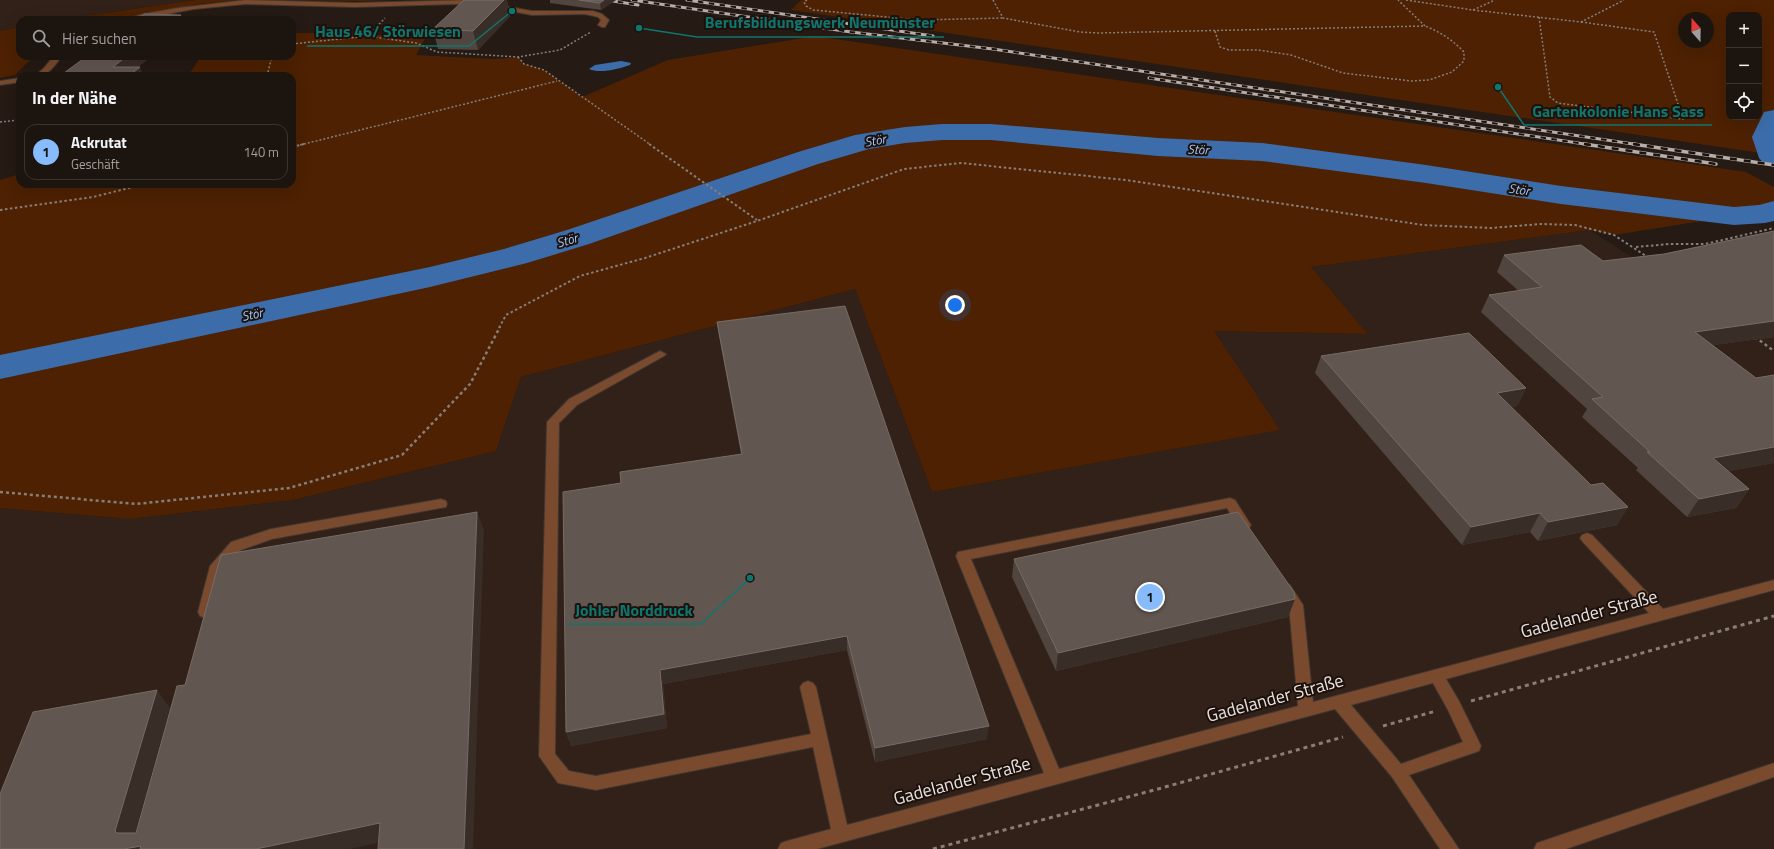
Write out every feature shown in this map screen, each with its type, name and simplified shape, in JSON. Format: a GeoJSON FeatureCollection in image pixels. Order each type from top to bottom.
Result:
{"type":"FeatureCollection","features":[{"type":"Feature","properties":{"kind":"street"},"geometry":{"type":"LineString","coordinates":[[151,16],[236,3],[261,2],[356,5],[447,1],[472,2],[543,15],[586,12],[602,17],[605,20],[602,25]]}},
{"type":"Feature","properties":{"kind":"street"},"geometry":{"type":"LineString","coordinates":[[44,72],[55,60]]}},
{"type":"Feature","properties":{"kind":"street"},"geometry":{"type":"LineString","coordinates":[[0,83],[16,81]]}},
{"type":"Feature","properties":{"kind":"street"},"geometry":{"type":"LineString","coordinates":[[660,354],[572,402],[553,422],[547,756],[564,778],[596,783],[819,739]]}},
{"type":"Feature","properties":{"kind":"street"},"geometry":{"type":"LineString","coordinates":[[1054,778],[963,556],[1230,503],[1250,535]]}},
{"type":"Feature","properties":{"kind":"street"},"geometry":{"type":"LineString","coordinates":[[201,628],[217,566],[236,546],[271,534],[441,504]]}},
{"type":"Feature","properties":{"kind":"street"},"geometry":{"type":"LineString","coordinates":[[1587,538],[1661,616]]}},
{"type":"Feature","properties":{"kind":"street"},"geometry":{"type":"LineString","coordinates":[[1279,580],[1296,605],[1306,710]]}},
{"type":"Feature","properties":{"kind":"street","name":"Gadelander Straße"},"geometry":{"type":"LineString","coordinates":[[787,849],[1774,585]]}},
{"type":"Feature","properties":{"kind":"street"},"geometry":{"type":"LineString","coordinates":[[1398,772],[1473,746],[1454,706],[1436,675]]}},
{"type":"Feature","properties":{"kind":"street"},"geometry":{"type":"LineString","coordinates":[[808,687],[841,835]]}},
{"type":"Feature","properties":{"kind":"street"},"geometry":{"type":"LineString","coordinates":[[1339,702],[1398,772],[1450,849]]}},
{"type":"Feature","properties":{"kind":"street"},"geometry":{"type":"LineString","coordinates":[[1543,849],[1774,770]]}},
{"type":"Feature","properties":{"kind":"path"},"geometry":{"type":"LineString","coordinates":[[807,0],[804,2],[806,6],[813,10],[919,20],[1003,18],[1080,32],[1098,33],[1425,26]]}},
{"type":"Feature","properties":{"kind":"path"},"geometry":{"type":"LineString","coordinates":[[993,0],[1003,18]]}},
{"type":"Feature","properties":{"kind":"path"},"geometry":{"type":"LineString","coordinates":[[1215,31],[1220,46],[1229,50],[1258,50],[1291,55],[1343,73],[1411,82],[1429,80],[1452,72],[1464,61],[1464,52],[1456,43],[1435,30],[1425,26],[1398,0]]}},
{"type":"Feature","properties":{"kind":"path"},"geometry":{"type":"LineString","coordinates":[[1406,0],[1473,10],[1539,17],[1582,22],[1654,32],[1683,119],[1558,103],[1550,97],[1539,17]]}},
{"type":"Feature","properties":{"kind":"path"},"geometry":{"type":"LineString","coordinates":[[1473,10],[1495,0]]}},
{"type":"Feature","properties":{"kind":"path"},"geometry":{"type":"LineString","coordinates":[[1582,22],[1624,0]]}},
{"type":"Feature","properties":{"kind":"path"},"geometry":{"type":"LineString","coordinates":[[368,36],[400,4]]}},
{"type":"Feature","properties":{"kind":"path"},"geometry":{"type":"LineString","coordinates":[[296,44],[368,36],[416,43],[437,52],[518,57],[560,50],[602,25]]}},
{"type":"Feature","properties":{"kind":"path"},"geometry":{"type":"LineString","coordinates":[[518,57],[524,64],[544,70],[557,81],[757,220]]}},
{"type":"Feature","properties":{"kind":"path"},"geometry":{"type":"LineString","coordinates":[[268,72],[271,60]]}},
{"type":"Feature","properties":{"kind":"path"},"geometry":{"type":"LineString","coordinates":[[296,145],[557,81]]}},
{"type":"Feature","properties":{"kind":"path"},"geometry":{"type":"LineString","coordinates":[[0,122],[16,120]]}},
{"type":"Feature","properties":{"kind":"path"},"geometry":{"type":"LineString","coordinates":[[0,492],[136,504],[289,488],[402,455],[470,384],[506,315],[580,276],[645,258],[904,169],[961,163],[1126,180],[1423,225],[1491,228],[1541,224],[1575,225],[1614,235],[1635,247],[1651,259]]}},
{"type":"Feature","properties":{"kind":"path"},"geometry":{"type":"LineString","coordinates":[[0,210],[93,197],[129,188]]}},
{"type":"Feature","properties":{"kind":"path"},"geometry":{"type":"LineString","coordinates":[[1635,247],[1669,244],[1705,244],[1774,228]]}},
{"type":"Feature","properties":{"kind":"path"},"geometry":{"type":"LineString","coordinates":[[1749,333],[1774,351]]}},
{"type":"Feature","properties":{"kind":"shaded area"},"geometry":{"type":"Polygon","coordinates":[[[0,0],[196,0],[85,16],[16,16],[16,28],[0,31],[0,0]]]}},
{"type":"Feature","properties":{"kind":"shaded area"},"geometry":{"type":"Polygon","coordinates":[[[196,0],[240,0],[198,4],[136,16],[85,16],[196,0]]]}},
{"type":"Feature","properties":{"kind":"shaded area"},"geometry":{"type":"Polygon","coordinates":[[[240,0],[396,0],[362,1],[240,0]]]}},
{"type":"Feature","properties":{"kind":"shaded area"},"geometry":{"type":"Polygon","coordinates":[[[801,0],[1774,0],[1774,155],[791,10],[801,0]]]}},
{"type":"Feature","properties":{"kind":"shaded area"},"geometry":{"type":"Polygon","coordinates":[[[16,28],[16,60],[30,60],[18,72],[16,72],[15,75],[0,78],[0,31],[16,28]]]}},
{"type":"Feature","properties":{"kind":"shaded area"},"geometry":{"type":"Polygon","coordinates":[[[296,33],[361,33],[425,39],[416,55],[494,59],[518,57],[524,64],[544,70],[582,97],[668,60],[815,36],[1746,172],[1774,187],[1774,210],[1765,214],[1734,216],[1614,235],[1590,230],[1311,267],[1368,334],[1214,331],[1280,430],[932,492],[855,289],[521,377],[496,451],[293,500],[130,519],[0,508],[0,180],[16,175],[16,188],[296,188],[296,72],[191,72],[198,60],[296,60],[296,33]]]}},
{"type":"Feature","properties":{"kind":"shaded area"},"geometry":{"type":"Polygon","coordinates":[[[1590,230],[1644,265],[1774,237],[1774,849],[0,849],[0,508],[130,519],[293,500],[496,451],[521,377],[855,289],[932,492],[1279,430],[1214,331],[1368,334],[1311,267],[1590,230]]]}},
{"type":"Feature","properties":{"kind":"water"},"geometry":{"type":"Polygon","coordinates":[[[621,61],[631,63],[630,65],[609,70],[598,71],[589,69],[595,65],[621,61]]]}},
{"type":"Feature","properties":{"kind":"building"},"geometry":{"type":"Polygon","coordinates":[[[464,0],[504,0],[473,31],[433,29],[464,0]]]}},
{"type":"Feature","properties":{"kind":"building"},"geometry":{"type":"Polygon","coordinates":[[[579,0],[604,0],[600,3],[579,0]]]}},
{"type":"Feature","properties":{"kind":"building"},"geometry":{"type":"Polygon","coordinates":[[[144,14],[181,15],[180,16],[142,16],[144,14]]]}},
{"type":"Feature","properties":{"kind":"building"},"geometry":{"type":"Polygon","coordinates":[[[82,60],[122,60],[113,67],[140,67],[134,72],[65,72],[82,60]]]}},
{"type":"Feature","properties":{"kind":"building"},"geometry":{"type":"Polygon","coordinates":[[[1774,231],[1774,321],[1695,332],[1756,378],[1774,375],[1774,447],[1713,458],[1749,489],[1699,499],[1592,399],[1603,397],[1489,295],[1542,287],[1504,255],[1581,245],[1603,261],[1664,254],[1774,231]]]}},
{"type":"Feature","properties":{"kind":"building"},"geometry":{"type":"Polygon","coordinates":[[[845,306],[989,726],[875,748],[847,636],[660,670],[664,714],[566,732],[563,492],[621,483],[620,472],[742,454],[717,322],[845,306]]]}},
{"type":"Feature","properties":{"kind":"building"},"geometry":{"type":"Polygon","coordinates":[[[1469,333],[1526,388],[1497,393],[1591,485],[1603,483],[1628,507],[1548,522],[1540,513],[1471,527],[1321,356],[1469,333]]]}},
{"type":"Feature","properties":{"kind":"building"},"geometry":{"type":"Polygon","coordinates":[[[477,512],[464,849],[378,849],[380,823],[256,849],[140,849],[141,846],[124,849],[0,849],[0,794],[33,712],[157,690],[115,831],[117,833],[136,833],[177,686],[185,685],[221,555],[477,512]]]}},
{"type":"Feature","properties":{"kind":"building"},"geometry":{"type":"Polygon","coordinates":[[[1238,512],[1294,592],[1295,599],[1058,653],[1014,559],[1238,512]]]}},
{"type":"Feature","properties":{"kind":"waterway","name":"Stör"},"geometry":{"type":"LineString","coordinates":[[1774,118],[1766,137],[1774,158]]}},
{"type":"Feature","properties":{"kind":"waterway","name":"Stör"},"geometry":{"type":"LineString","coordinates":[[0,367],[430,277],[515,256],[578,237],[808,158],[865,141],[905,135],[942,132],[991,132],[1158,147],[1262,152],[1426,174],[1561,195],[1734,216],[1765,214],[1774,210]]}},
{"type":"Feature","properties":{"kind":"railway"},"geometry":{"type":"LineString","coordinates":[[607,0],[638,5]]}},
{"type":"Feature","properties":{"kind":"railway"},"geometry":{"type":"LineString","coordinates":[[632,0],[851,32],[993,49],[1640,145]]}},
{"type":"Feature","properties":{"kind":"railway"},"geometry":{"type":"LineString","coordinates":[[687,0],[933,36]]}},
{"type":"Feature","properties":{"kind":"railway"},"geometry":{"type":"LineString","coordinates":[[1149,78],[1591,145]]}},
{"type":"Feature","properties":{"kind":"railway"},"geometry":{"type":"LineString","coordinates":[[1584,144],[1716,164]]}},
{"type":"Feature","properties":{"kind":"railway"},"geometry":{"type":"LineString","coordinates":[[1633,144],[1774,165]]}},
{"type":"Feature","properties":{"kind":"place","name":"Haus 46/ Störwiesen"},"geometry":{"type":"Point","coordinates":[512,11]}},
{"type":"Feature","properties":{"kind":"place","name":"Berufsbildungswerk Neumünster"},"geometry":{"type":"Point","coordinates":[639,28]}},
{"type":"Feature","properties":{"kind":"place","name":"Gartenkolonie Hans Sass"},"geometry":{"type":"Point","coordinates":[1498,87]}},
{"type":"Feature","properties":{"kind":"place","name":"Johler Norddruck"},"geometry":{"type":"Point","coordinates":[750,578]}},
{"type":"Feature","properties":{"kind":"place","name":"Ackrutat"},"geometry":{"type":"Point","coordinates":[1150,597]}}]}
